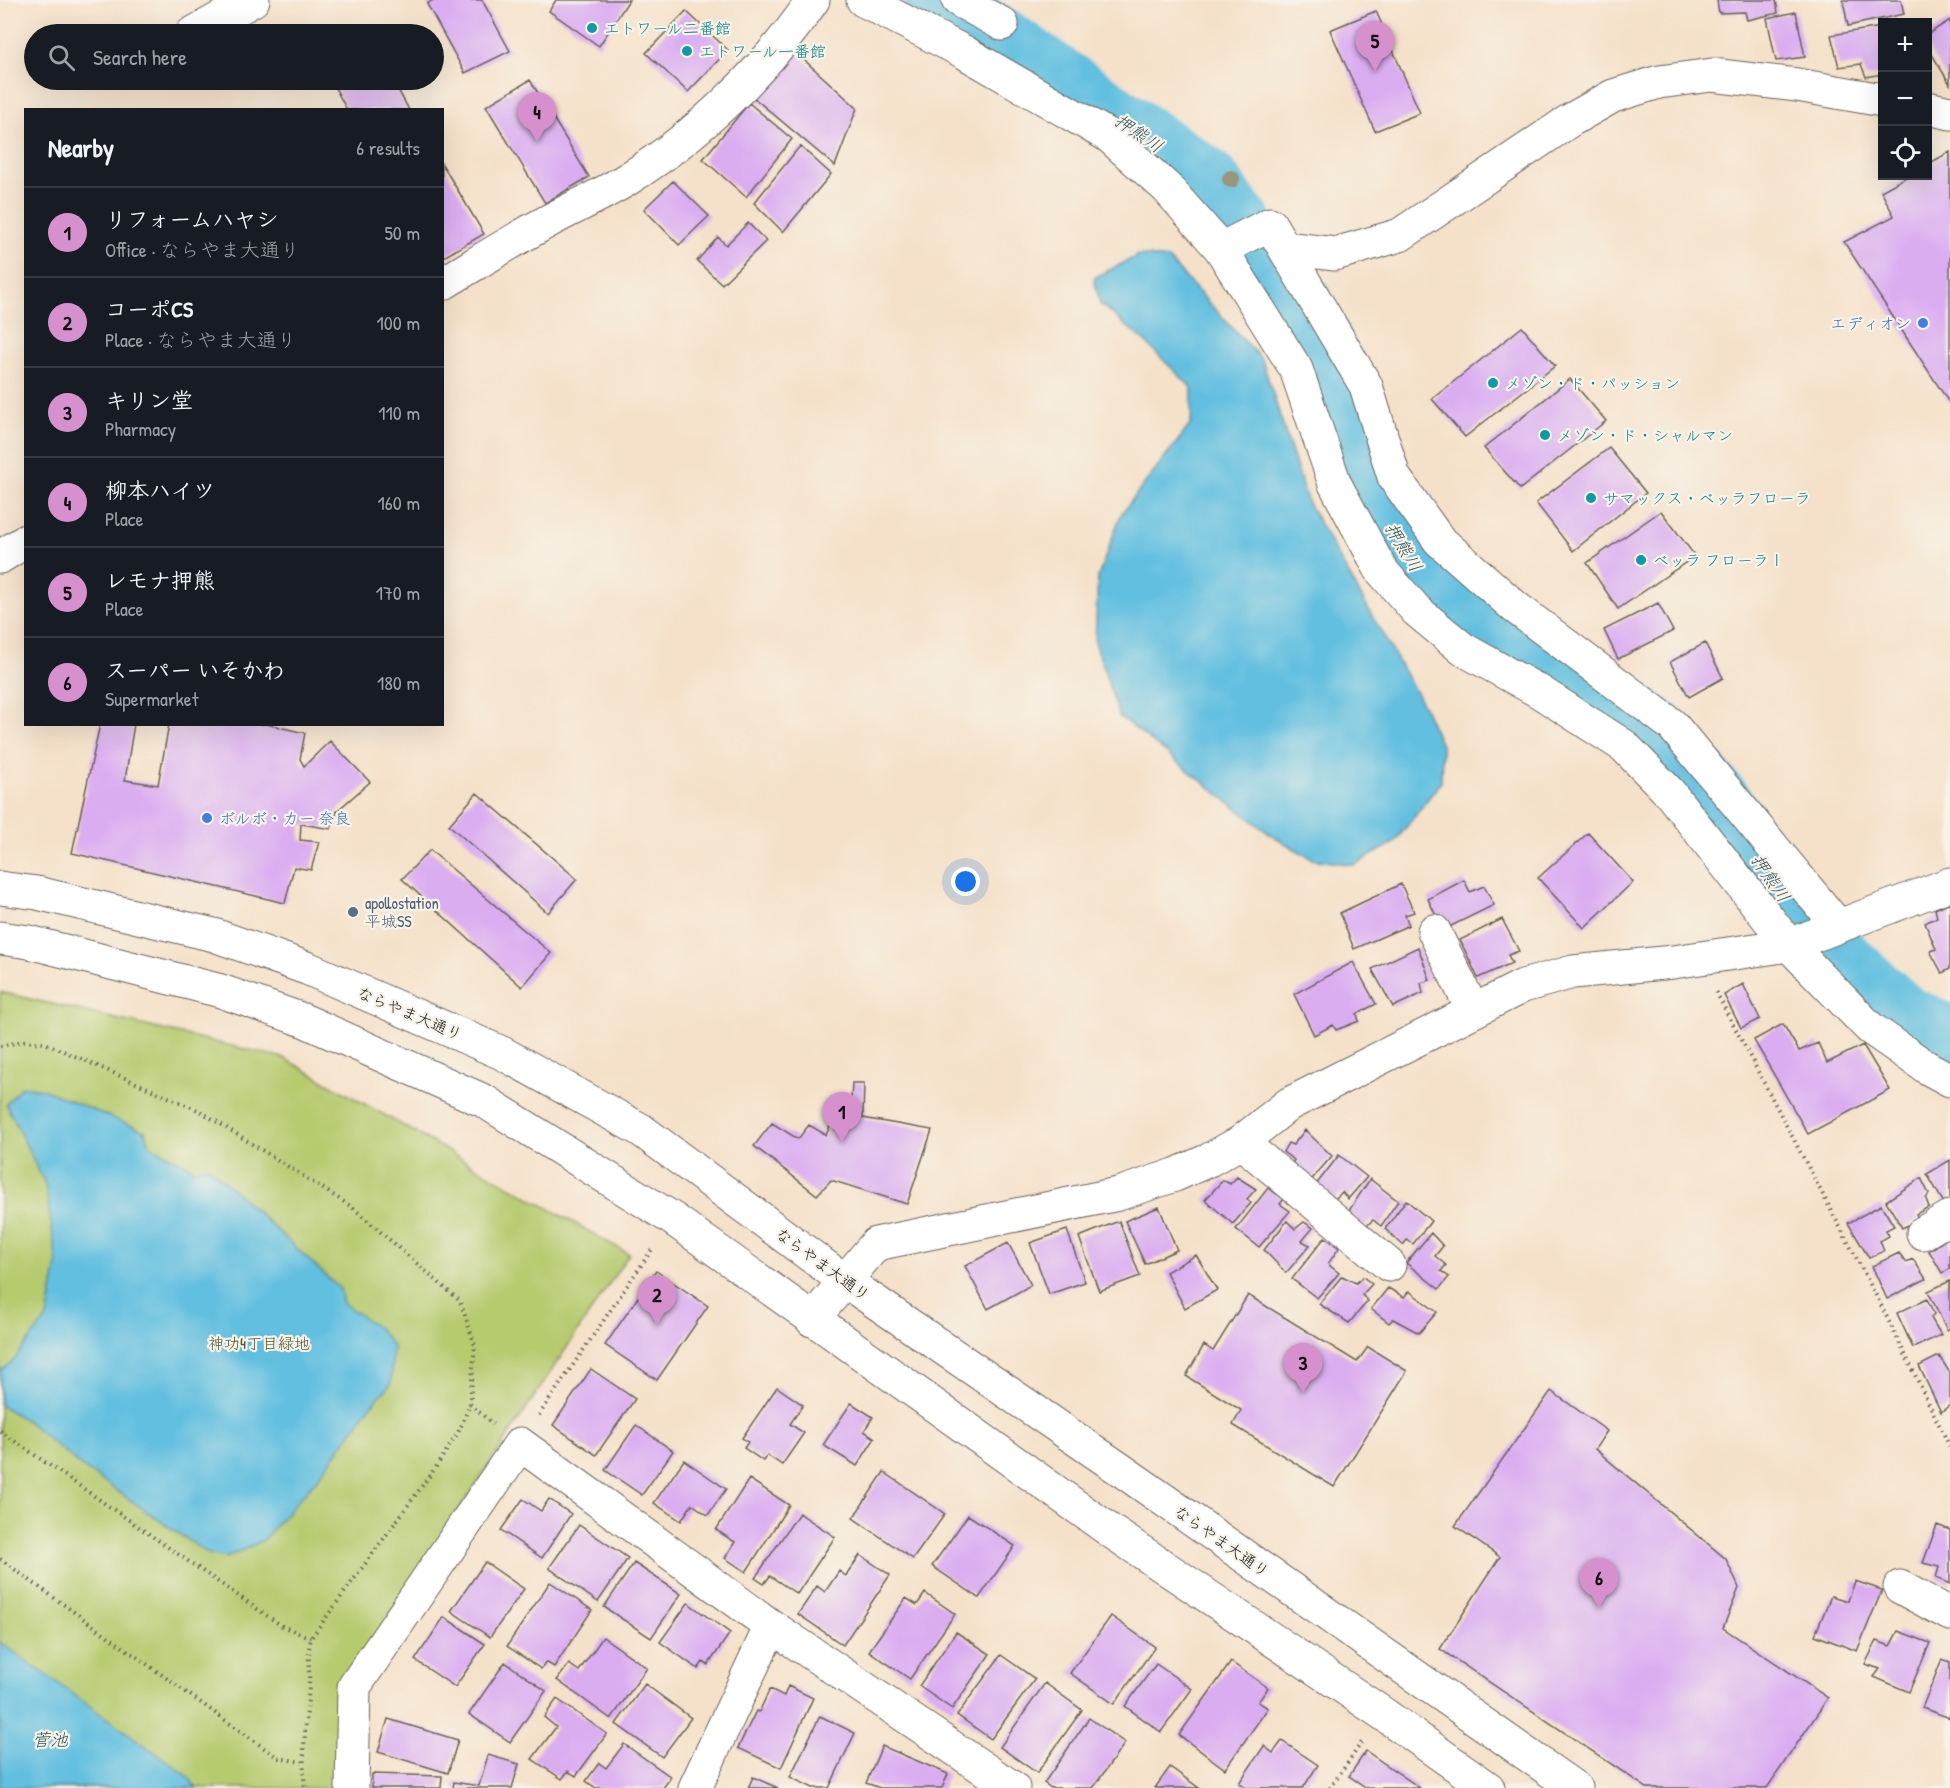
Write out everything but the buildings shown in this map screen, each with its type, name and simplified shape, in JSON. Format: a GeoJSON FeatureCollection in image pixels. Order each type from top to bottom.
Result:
{"type":"FeatureCollection","features":[{"type":"Feature","properties":{"kind":"street"},"geometry":{"type":"LineString","coordinates":[[210,24],[253,0]]}},
{"type":"Feature","properties":{"kind":"street"},"geometry":{"type":"LineString","coordinates":[[444,283],[544,223],[626,180],[671,149],[724,103],[789,36],[813,0]]}},
{"type":"Feature","properties":{"kind":"street"},"geometry":{"type":"LineString","coordinates":[[863,0],[964,52],[1109,136],[1167,188],[1221,249],[1296,369],[1335,483],[1381,570],[1417,611],[1463,649],[1540,692],[1624,746],[1676,800],[1789,945],[1870,1028],[1926,1067],[1950,1080]]}},
{"type":"Feature","properties":{"kind":"street"},"geometry":{"type":"LineString","coordinates":[[958,0],[1002,24]]}},
{"type":"Feature","properties":{"kind":"street"},"geometry":{"type":"LineString","coordinates":[[1286,248],[1335,254],[1400,235],[1569,121],[1613,96],[1659,82],[1712,75],[1797,85],[1878,99]]}},
{"type":"Feature","properties":{"kind":"street"},"geometry":{"type":"LineString","coordinates":[[1932,109],[1950,113]]}},
{"type":"Feature","properties":{"kind":"street"},"geometry":{"type":"LineString","coordinates":[[1221,249],[1270,224],[1366,386],[1394,477],[1439,540],[1515,607],[1672,726],[1838,926]]}},
{"type":"Feature","properties":{"kind":"street"},"geometry":{"type":"LineString","coordinates":[[0,557],[24,542]]}},
{"type":"Feature","properties":{"kind":"street"},"geometry":{"type":"LineString","coordinates":[[812,1320],[876,1244],[1118,1194],[1175,1174],[1241,1142],[1289,1104],[1523,986],[1573,972],[1696,959],[1789,945],[1950,884]]}},
{"type":"Feature","properties":{"kind":"street","name":"ならやま大通り"},"geometry":{"type":"LineString","coordinates":[[0,888],[37,893],[214,935],[309,969],[502,1053],[641,1130],[845,1281],[1127,1474],[1575,1788]]}},
{"type":"Feature","properties":{"kind":"street"},"geometry":{"type":"LineString","coordinates":[[1434,931],[1473,1011]]}},
{"type":"Feature","properties":{"kind":"street"},"geometry":{"type":"LineString","coordinates":[[0,938],[73,952],[221,991],[303,1020],[484,1101],[673,1219],[1112,1532],[1382,1713],[1488,1788]]}},
{"type":"Feature","properties":{"kind":"street"},"geometry":{"type":"LineString","coordinates":[[1241,1142],[1389,1265]]}},
{"type":"Feature","properties":{"kind":"street"},"geometry":{"type":"LineString","coordinates":[[1923,1233],[1950,1217]]}},
{"type":"Feature","properties":{"kind":"street"},"geometry":{"type":"LineString","coordinates":[[352,1788],[354,1687],[510,1437],[771,1626],[1002,1785]]}},
{"type":"Feature","properties":{"kind":"street"},"geometry":{"type":"LineString","coordinates":[[1900,1587],[1950,1614]]}},
{"type":"Feature","properties":{"kind":"street"},"geometry":{"type":"LineString","coordinates":[[695,1788],[771,1626]]}},
{"type":"Feature","properties":{"kind":"path"},"geometry":{"type":"LineString","coordinates":[[1696,959],[1734,1023],[1880,1303],[1950,1447]]}},
{"type":"Feature","properties":{"kind":"path"},"geometry":{"type":"LineString","coordinates":[[0,1046],[24,1041],[45,1043],[200,1111],[352,1207],[460,1301],[475,1345],[470,1404],[458,1433],[436,1467],[311,1638],[307,1653],[309,1682],[302,1762],[304,1788]]}},
{"type":"Feature","properties":{"kind":"path"},"geometry":{"type":"LineString","coordinates":[[470,1404],[510,1437],[655,1245]]}},
{"type":"Feature","properties":{"kind":"path"},"geometry":{"type":"LineString","coordinates":[[0,1431],[282,1626],[311,1638]]}},
{"type":"Feature","properties":{"kind":"path"},"geometry":{"type":"LineString","coordinates":[[0,1559],[278,1758],[302,1762]]}},
{"type":"Feature","properties":{"kind":"path"},"geometry":{"type":"LineString","coordinates":[[1330,1788],[1364,1739]]}},
{"type":"Feature","properties":{"kind":"green space","name":"神功4丁目緑地"},"geometry":{"type":"Polygon","coordinates":[[[0,992],[284,1058],[629,1254],[342,1686],[338,1788],[0,1788],[0,992]]]}},
{"type":"Feature","properties":{"kind":"water"},"geometry":{"type":"Polygon","coordinates":[[[1139,255],[1168,259],[1262,360],[1308,503],[1423,705],[1442,748],[1441,782],[1394,843],[1354,865],[1312,859],[1268,833],[1119,716],[1095,642],[1098,577],[1121,514],[1191,424],[1192,388],[1141,338],[1100,304],[1094,278],[1139,255]]]}},
{"type":"Feature","properties":{"kind":"water"},"geometry":{"type":"Polygon","coordinates":[[[22,1086],[42,1089],[145,1131],[150,1145],[194,1169],[208,1166],[340,1289],[343,1303],[378,1328],[393,1346],[391,1384],[370,1407],[319,1477],[262,1541],[226,1558],[208,1554],[81,1466],[27,1421],[0,1405],[0,1371],[12,1362],[47,1318],[57,1264],[45,1184],[6,1104],[22,1086]]]}},
{"type":"Feature","properties":{"kind":"water","name":"菅池"},"geometry":{"type":"Polygon","coordinates":[[[0,1642],[188,1776],[196,1788],[0,1788],[0,1642]]]}},
{"type":"Feature","properties":{"kind":"waterway","name":"押熊川"},"geometry":{"type":"LineString","coordinates":[[936,0],[1001,39],[1206,179],[1299,301],[1341,384],[1369,489],[1427,587],[1603,694],[1661,734],[1722,805],[1805,927],[1904,1017],[1950,1036]]}},
{"type":"Feature","properties":{"kind":"place","name":"エトワール二番館"},"geometry":{"type":"Point","coordinates":[592,28]}},
{"type":"Feature","properties":{"kind":"place","name":"エトワール一番館"},"geometry":{"type":"Point","coordinates":[687,51]}},
{"type":"Feature","properties":{"kind":"place","name":"レモナ押熊"},"geometry":{"type":"Point","coordinates":[1375,71]}},
{"type":"Feature","properties":{"kind":"place","name":"柳本ハイツ"},"geometry":{"type":"Point","coordinates":[537,142]}},
{"type":"Feature","properties":{"kind":"place","name":"エディオン"},"geometry":{"type":"Point","coordinates":[1923,323]}},
{"type":"Feature","properties":{"kind":"place","name":"メゾン・ド・パッション"},"geometry":{"type":"Point","coordinates":[1493,383]}},
{"type":"Feature","properties":{"kind":"place","name":"メゾン・ド・シャルマン"},"geometry":{"type":"Point","coordinates":[1545,435]}},
{"type":"Feature","properties":{"kind":"place","name":"サマックス・ベッラフローラ"},"geometry":{"type":"Point","coordinates":[1591,498]}},
{"type":"Feature","properties":{"kind":"place","name":"ベッラ フローラⅠ"},"geometry":{"type":"Point","coordinates":[1641,560]}},
{"type":"Feature","properties":{"kind":"place","name":"ボルボ・カー 奈良"},"geometry":{"type":"Point","coordinates":[207,818]}},
{"type":"Feature","properties":{"kind":"place","name":"apollostation 平城SS"},"geometry":{"type":"Point","coordinates":[353,912]}},
{"type":"Feature","properties":{"kind":"place","name":"リフォームハヤシ"},"geometry":{"type":"Point","coordinates":[842,1142]}},
{"type":"Feature","properties":{"kind":"place","name":"コーポCS"},"geometry":{"type":"Point","coordinates":[657,1325]}},
{"type":"Feature","properties":{"kind":"place","name":"キリン堂"},"geometry":{"type":"Point","coordinates":[1303,1393]}},
{"type":"Feature","properties":{"kind":"place","name":"スーパー いそかわ"},"geometry":{"type":"Point","coordinates":[1599,1608]}}]}
